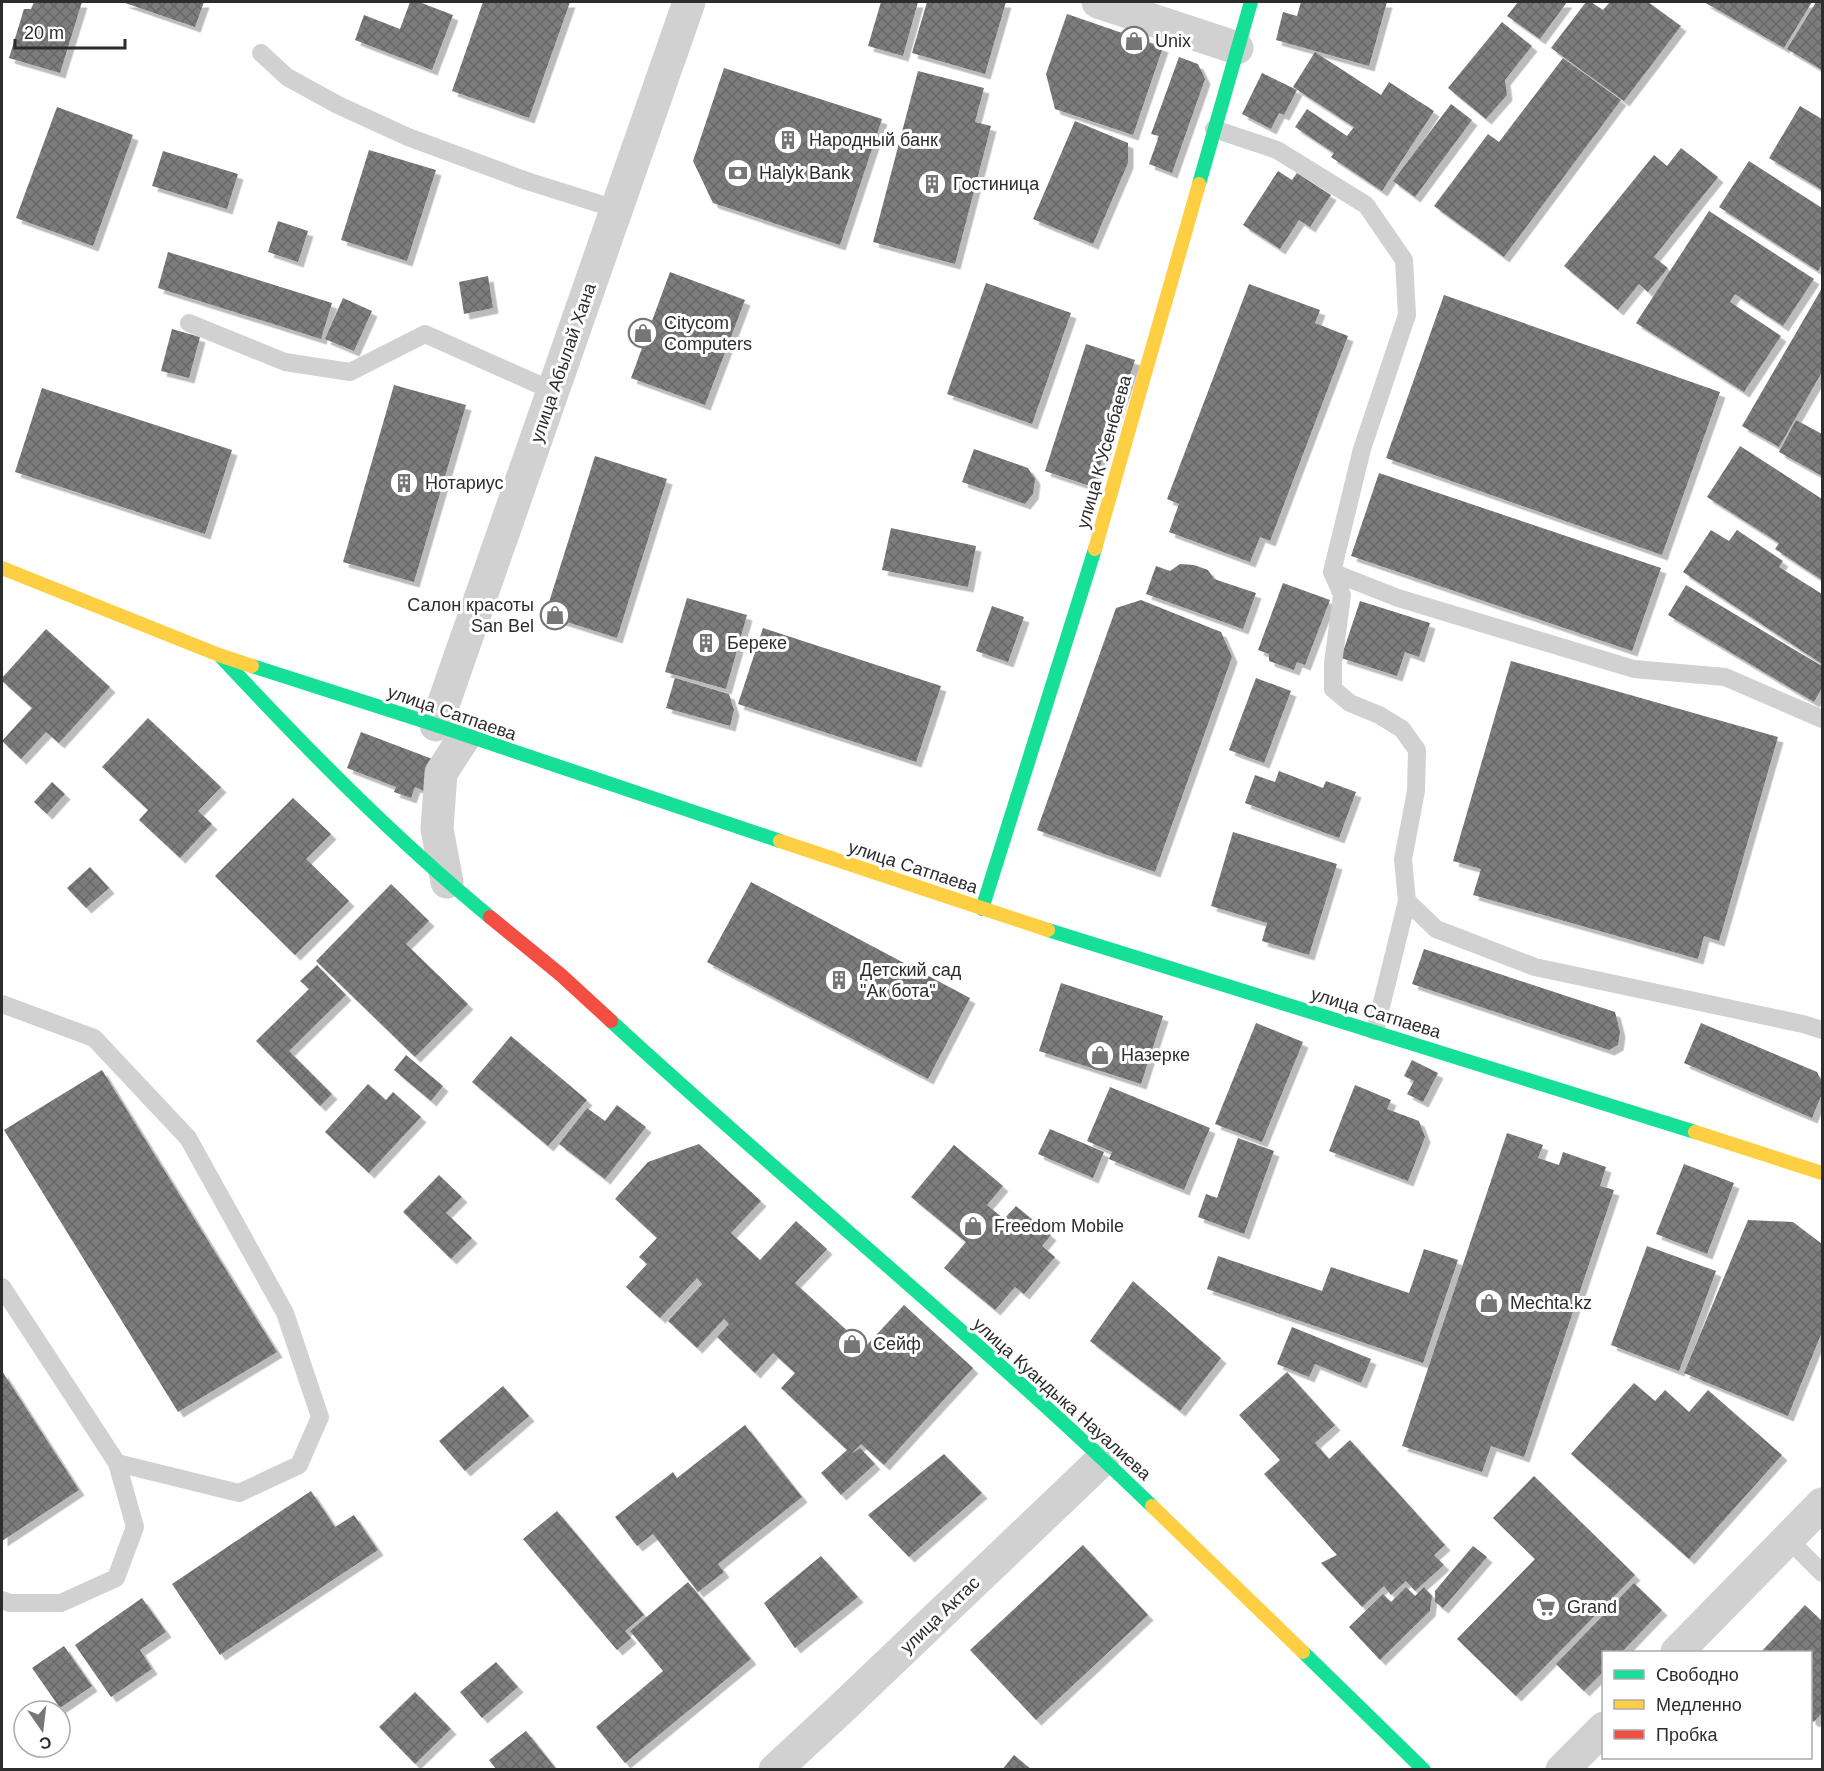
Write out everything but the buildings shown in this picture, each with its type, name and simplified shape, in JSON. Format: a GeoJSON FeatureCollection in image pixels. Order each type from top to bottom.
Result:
{"type":"FeatureCollection","features":[{"type":"Feature","properties":{"kind":"street","name":"улица Абылай Хана"},"geometry":{"type":"LineString","coordinates":[[447,882],[437,829],[441,773],[450,730],[553,391],[689,2]]}},
{"type":"Feature","properties":{"kind":"street"},"geometry":{"type":"LineString","coordinates":[[1098,2],[1237,48]]}},
{"type":"Feature","properties":{"kind":"street","name":"улица К Усенбаева"},"geometry":{"type":"LineString","coordinates":[[982,909],[1090,564],[1251,2]]}},
{"type":"Feature","properties":{"kind":"street","name":"улица Сатпаева"},"geometry":{"type":"LineString","coordinates":[[2,568],[219,655],[450,730],[982,909],[1822,1173]]}},
{"type":"Feature","properties":{"kind":"street","name":"улица Куандыка Науалиева"},"geometry":{"type":"LineString","coordinates":[[219,655],[294,735],[447,882],[561,975],[663,1069],[931,1304],[1103,1459],[1424,1770]]}},
{"type":"Feature","properties":{"kind":"street","name":"улица Актас"},"geometry":{"type":"LineString","coordinates":[[775,1770],[1103,1459]]}},
{"type":"Feature","properties":{"kind":"street"},"geometry":{"type":"LineString","coordinates":[[1679,1651],[1822,1504]]}},
{"type":"Feature","properties":{"kind":"street"},"geometry":{"type":"LineString","coordinates":[[1562,1770],[1602,1730]]}},
{"type":"Feature","properties":{"kind":"lane"},"geometry":{"type":"LineString","coordinates":[[261,53],[287,77],[338,105],[408,137],[616,209]]}},
{"type":"Feature","properties":{"kind":"lane"},"geometry":{"type":"LineString","coordinates":[[1214,129],[1276,150],[1366,204],[1404,260],[1407,315],[1362,449],[1332,572],[1342,595],[1333,663],[1333,688],[1350,703],[1402,729],[1416,750],[1416,791],[1403,859],[1407,901],[1375,1031]]}},
{"type":"Feature","properties":{"kind":"lane"},"geometry":{"type":"LineString","coordinates":[[189,323],[285,362],[350,372],[425,334],[553,391]]}},
{"type":"Feature","properties":{"kind":"lane"},"geometry":{"type":"LineString","coordinates":[[1332,572],[1398,598],[1634,669],[1725,677],[1822,719]]}},
{"type":"Feature","properties":{"kind":"lane"},"geometry":{"type":"LineString","coordinates":[[1407,901],[1436,929],[1535,967],[1791,1021],[1822,1030]]}},
{"type":"Feature","properties":{"kind":"lane"},"geometry":{"type":"LineString","coordinates":[[2,1004],[94,1038],[188,1138],[285,1313],[320,1417],[299,1466],[239,1493],[117,1463]]}},
{"type":"Feature","properties":{"kind":"lane"},"geometry":{"type":"LineString","coordinates":[[2,1287],[117,1463],[135,1527],[116,1578],[62,1603],[10,1603],[2,1600]]}},
{"type":"Feature","properties":{"kind":"lane"},"geometry":{"type":"LineString","coordinates":[[1789,1540],[1822,1573]]}},
{"type":"Feature","properties":{"kind":"traffic: fast"},"geometry":{"type":"LineString","coordinates":[[1199,184],[1251,2]]}},
{"type":"Feature","properties":{"kind":"traffic: fast"},"geometry":{"type":"LineString","coordinates":[[982,909],[1095,549]]}},
{"type":"Feature","properties":{"kind":"traffic: fast"},"geometry":{"type":"LineString","coordinates":[[221,657],[351,792],[419,856],[490,917]]}},
{"type":"Feature","properties":{"kind":"traffic: fast"},"geometry":{"type":"LineString","coordinates":[[252,666],[436,725],[780,841]]}},
{"type":"Feature","properties":{"kind":"traffic: fast"},"geometry":{"type":"LineString","coordinates":[[1048,930],[1695,1132]]}},
{"type":"Feature","properties":{"kind":"traffic: fast"},"geometry":{"type":"LineString","coordinates":[[611,1021],[1019,1382],[1152,1506]]}},
{"type":"Feature","properties":{"kind":"traffic: fast"},"geometry":{"type":"LineString","coordinates":[[1303,1652],[1424,1770]]}},
{"type":"Feature","properties":{"kind":"traffic: slow"},"geometry":{"type":"LineString","coordinates":[[1095,549],[1199,184]]}},
{"type":"Feature","properties":{"kind":"traffic: slow"},"geometry":{"type":"LineString","coordinates":[[2,568],[219,655],[252,666]]}},
{"type":"Feature","properties":{"kind":"traffic: slow"},"geometry":{"type":"LineString","coordinates":[[780,841],[1048,930]]}},
{"type":"Feature","properties":{"kind":"traffic: slow"},"geometry":{"type":"LineString","coordinates":[[1695,1132],[1822,1173]]}},
{"type":"Feature","properties":{"kind":"traffic: slow"},"geometry":{"type":"LineString","coordinates":[[1152,1506],[1303,1652]]}},
{"type":"Feature","properties":{"kind":"traffic: jam"},"geometry":{"type":"LineString","coordinates":[[490,917],[561,975],[611,1021]]}},
{"type":"Feature","properties":{"kind":"place","name":"Unix"},"geometry":{"type":"Point","coordinates":[1134,41]}},
{"type":"Feature","properties":{"kind":"place","name":"Народный банк"},"geometry":{"type":"Point","coordinates":[788,140]}},
{"type":"Feature","properties":{"kind":"place","name":"Halyk Bank"},"geometry":{"type":"Point","coordinates":[738,173]}},
{"type":"Feature","properties":{"kind":"place","name":"Гостиница"},"geometry":{"type":"Point","coordinates":[932,184]}},
{"type":"Feature","properties":{"kind":"place","name":"Citycom Computers"},"geometry":{"type":"Point","coordinates":[643,333]}},
{"type":"Feature","properties":{"kind":"place","name":"Нотариус"},"geometry":{"type":"Point","coordinates":[404,483]}},
{"type":"Feature","properties":{"kind":"place","name":"Салон красоты San Bel"},"geometry":{"type":"Point","coordinates":[555,615]}},
{"type":"Feature","properties":{"kind":"place","name":"Береке"},"geometry":{"type":"Point","coordinates":[706,643]}},
{"type":"Feature","properties":{"kind":"place","name":"Детский сад \"Ак бота\""},"geometry":{"type":"Point","coordinates":[839,980]}},
{"type":"Feature","properties":{"kind":"place","name":"Назерке"},"geometry":{"type":"Point","coordinates":[1100,1055]}},
{"type":"Feature","properties":{"kind":"place","name":"Freedom Mobile"},"geometry":{"type":"Point","coordinates":[973,1226]}},
{"type":"Feature","properties":{"kind":"place","name":"Mechta.kz"},"geometry":{"type":"Point","coordinates":[1489,1303]}},
{"type":"Feature","properties":{"kind":"place","name":"Сейф"},"geometry":{"type":"Point","coordinates":[852,1344]}},
{"type":"Feature","properties":{"kind":"place","name":"Grand"},"geometry":{"type":"Point","coordinates":[1546,1607]}}]}
